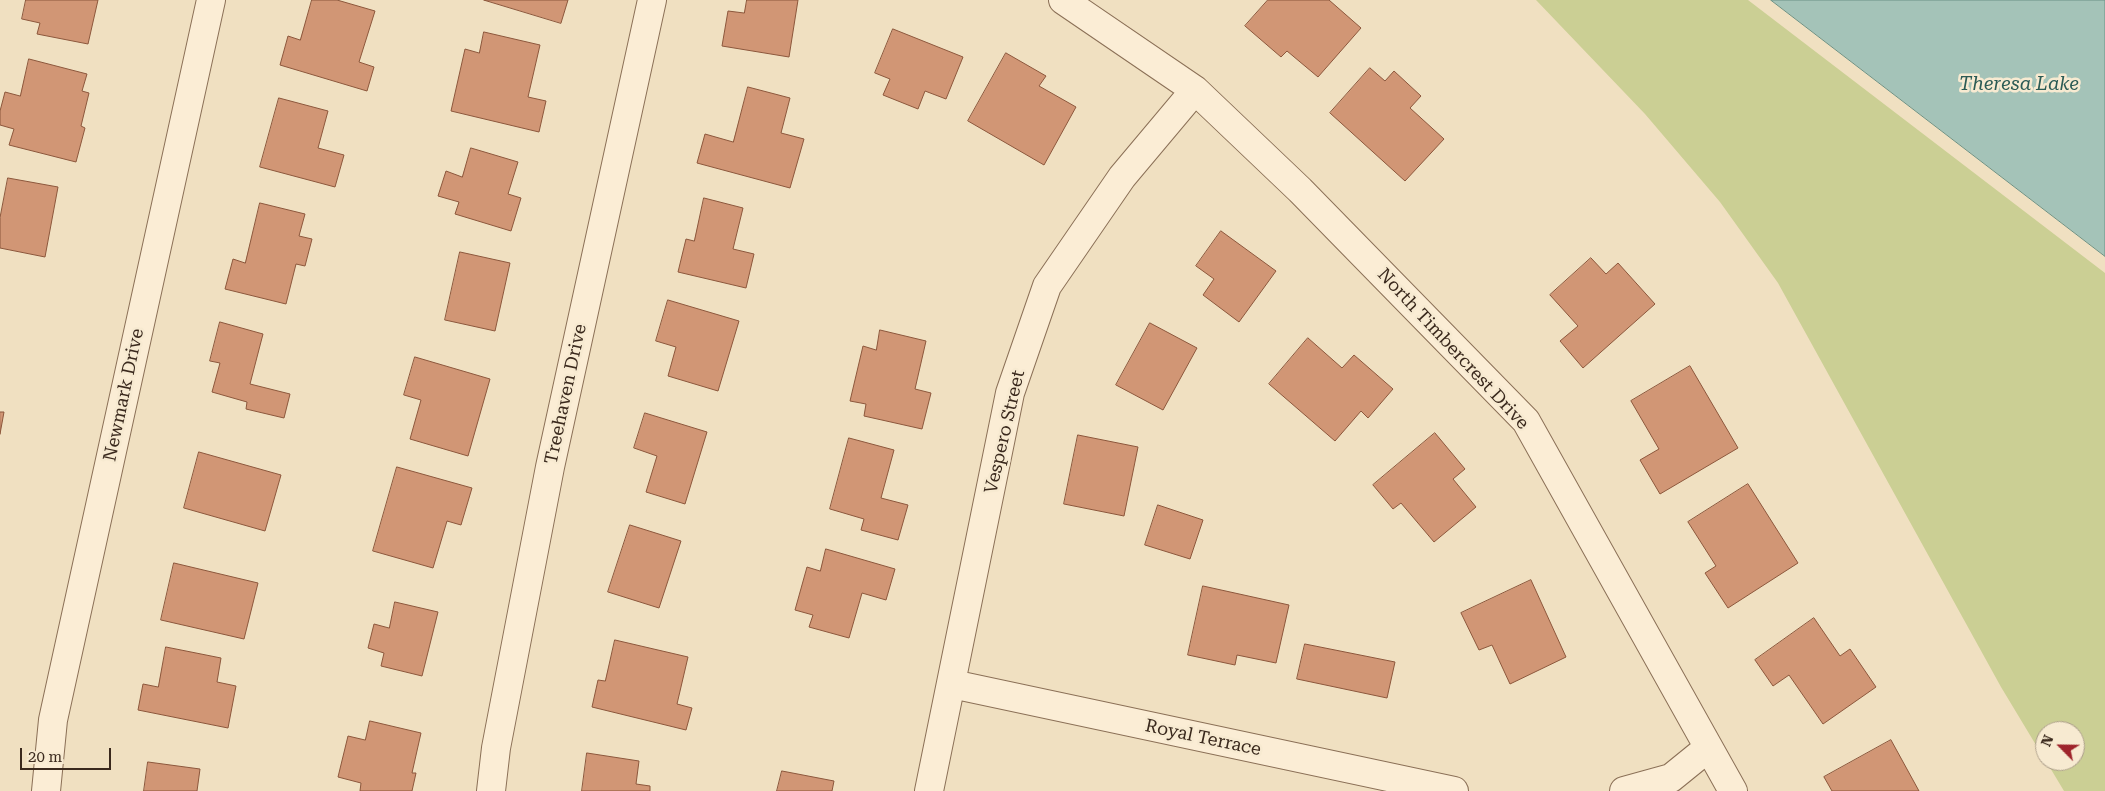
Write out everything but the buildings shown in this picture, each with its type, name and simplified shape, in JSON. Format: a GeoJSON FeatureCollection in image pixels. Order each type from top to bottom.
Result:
{"type":"FeatureCollection","features":[{"type":"Feature","properties":{"kind":"street","name":"Newmark Drive"},"geometry":{"type":"LineString","coordinates":[[46,791],[53,720],[211,0]]}},
{"type":"Feature","properties":{"kind":"street","name":"Treehaven Drive"},"geometry":{"type":"LineString","coordinates":[[491,791],[498,738],[550,467],[652,0]]}},
{"type":"Feature","properties":{"kind":"street","name":"North Timbercrest Drive"},"geometry":{"type":"LineString","coordinates":[[1063,0],[1195,90],[1300,190],[1526,421],[1733,791]]}},
{"type":"Feature","properties":{"kind":"street","name":"Vespero Street"},"geometry":{"type":"LineString","coordinates":[[929,791],[1010,393],[1047,286],[1122,177],[1195,90]]}},
{"type":"Feature","properties":{"kind":"street","name":"Royal Terrace"},"geometry":{"type":"LineString","coordinates":[[952,684],[1454,791]]}},
{"type":"Feature","properties":{"kind":"street"},"geometry":{"type":"LineString","coordinates":[[1624,791],[1671,778],[1708,748]]}},
{"type":"Feature","properties":{"kind":"green space"},"geometry":{"type":"Polygon","coordinates":[[[1536,0],[1748,0],[2105,273],[2105,791],[2064,791],[2052,771],[2085,771],[2085,721],[2035,721],[2035,743],[2001,687],[1778,283],[1720,202],[1645,114],[1536,0]]]}},
{"type":"Feature","properties":{"kind":"water","name":"Theresa Lake"},"geometry":{"type":"Polygon","coordinates":[[[1771,0],[2105,0],[2105,256],[1771,0]]]}}]}
